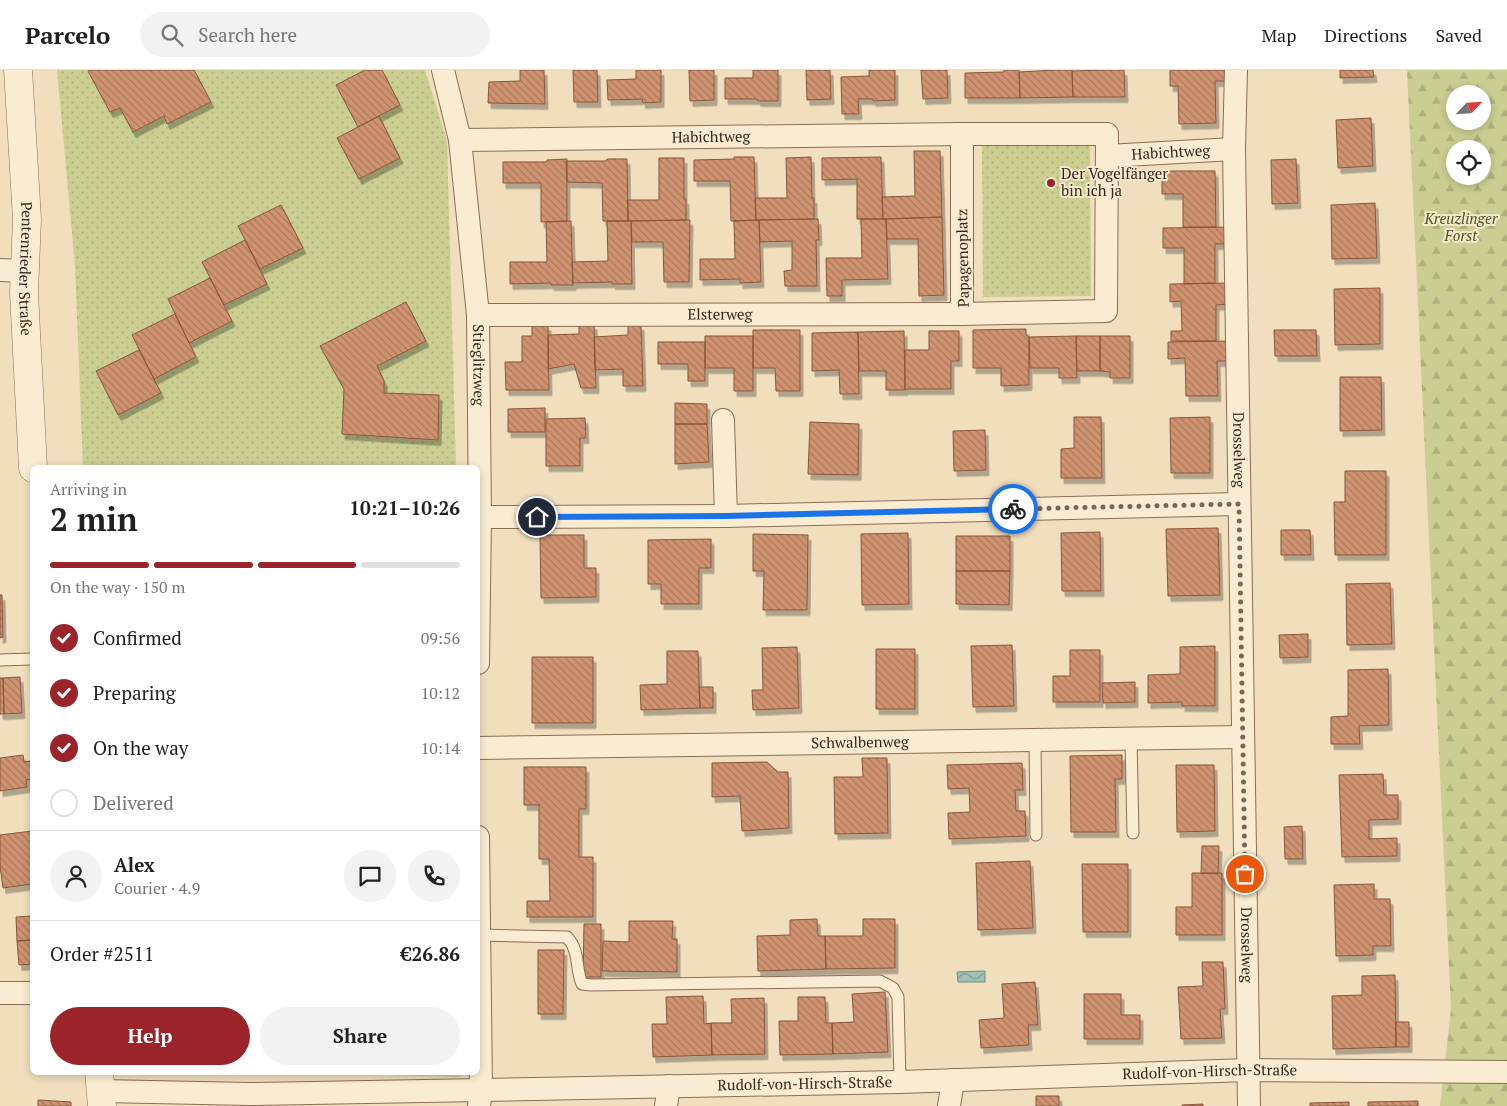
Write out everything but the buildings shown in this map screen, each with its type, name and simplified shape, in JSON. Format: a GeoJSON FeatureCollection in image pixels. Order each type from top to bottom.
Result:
{"type":"FeatureCollection","features":[{"type":"Feature","properties":{"kind":"street","name":"Pentenrieder Straße"},"geometry":{"type":"LineString","coordinates":[[18,70],[27,219],[12,271],[33,465]]}},
{"type":"Feature","properties":{"kind":"street","name":"Stieglitzweg"},"geometry":{"type":"LineString","coordinates":[[443,70],[460,140],[478,315],[479,465]]}},
{"type":"Feature","properties":{"kind":"street","name":"Drosselweg"},"geometry":{"type":"LineString","coordinates":[[1236,70],[1234,150],[1249,1106]]}},
{"type":"Feature","properties":{"kind":"street","name":"Habichtweg"},"geometry":{"type":"LineString","coordinates":[[460,140],[962,134]]}},
{"type":"Feature","properties":{"kind":"street","name":"Papagenoplatz"},"geometry":{"type":"LineString","coordinates":[[962,134],[1107,134],[1106,311],[962,314],[962,134]]}},
{"type":"Feature","properties":{"kind":"street","name":"Habichtweg"},"geometry":{"type":"LineString","coordinates":[[1107,156],[1234,150]]}},
{"type":"Feature","properties":{"kind":"street","name":"Elsterweg"},"geometry":{"type":"LineString","coordinates":[[478,315],[962,314]]}},
{"type":"Feature","properties":{"kind":"street"},"geometry":{"type":"LineString","coordinates":[[723,420],[726,516]]}},
{"type":"Feature","properties":{"kind":"street"},"geometry":{"type":"LineString","coordinates":[[480,517],[726,516],[1239,504]]}},
{"type":"Feature","properties":{"kind":"street","name":"Schwalbenweg"},"geometry":{"type":"LineString","coordinates":[[480,748],[1242,737]]}},
{"type":"Feature","properties":{"kind":"street"},"geometry":{"type":"LineString","coordinates":[[0,993],[30,993]]}},
{"type":"Feature","properties":{"kind":"street","name":"Rudolf-von-Hirsch-Straße"},"geometry":{"type":"LineString","coordinates":[[101,1090],[480,1098],[668,1096],[900,1082],[1248,1070],[1507,1072]]}},
{"type":"Feature","properties":{"kind":"street"},"geometry":{"type":"LineString","coordinates":[[480,1075],[480,1098]]}},
{"type":"Feature","properties":{"kind":"street"},"geometry":{"type":"LineString","coordinates":[[949,1106],[953,1080]]}},
{"type":"Feature","properties":{"kind":"lane"},"geometry":{"type":"LineString","coordinates":[[0,660],[30,658]]}},
{"type":"Feature","properties":{"kind":"lane"},"geometry":{"type":"LineString","coordinates":[[1131,739],[1133,833]]}},
{"type":"Feature","properties":{"kind":"lane"},"geometry":{"type":"LineString","coordinates":[[1035,740],[1036,835]]}},
{"type":"Feature","properties":{"kind":"lane"},"geometry":{"type":"LineString","coordinates":[[480,935],[567,937],[575,945],[578,975],[582,984],[880,980],[893,988],[898,997],[900,1082]]}},
{"type":"Feature","properties":{"kind":"green space"},"geometry":{"type":"Polygon","coordinates":[[[57,70],[425,70],[447,141],[456,465],[83,465],[75,266],[57,70]]]}},
{"type":"Feature","properties":{"kind":"green space","name":"Kreuzlinger Forst"},"geometry":{"type":"Polygon","coordinates":[[[1407,70],[1507,70],[1507,1106],[1440,1106],[1451,1010],[1407,70]]]}},
{"type":"Feature","properties":{"kind":"green space"},"geometry":{"type":"Polygon","coordinates":[[[982,142],[1090,142],[1091,296],[983,297],[982,142]]]}},
{"type":"Feature","properties":{"kind":"green space"},"geometry":{"type":"Polygon","coordinates":[[[386,1075],[463,1075],[460,1077],[386,1075]]]}},
{"type":"Feature","properties":{"kind":"water"},"geometry":{"type":"Polygon","coordinates":[[[985,971],[985,982],[958,982],[957,972],[985,971]]]}},
{"type":"Feature","properties":{"kind":"way so far"},"geometry":{"type":"LineString","coordinates":[[1013,509],[1239,504],[1245,874]]}},
{"type":"Feature","properties":{"kind":"place","name":"Der Vogelfänger bin ich ja"},"geometry":{"type":"Point","coordinates":[1051,183]}},
{"type":"Feature","properties":{"kind":"route"},"geometry":{"type":"LineString","coordinates":[[537,517],[726,516],[1013,509]]}}]}
